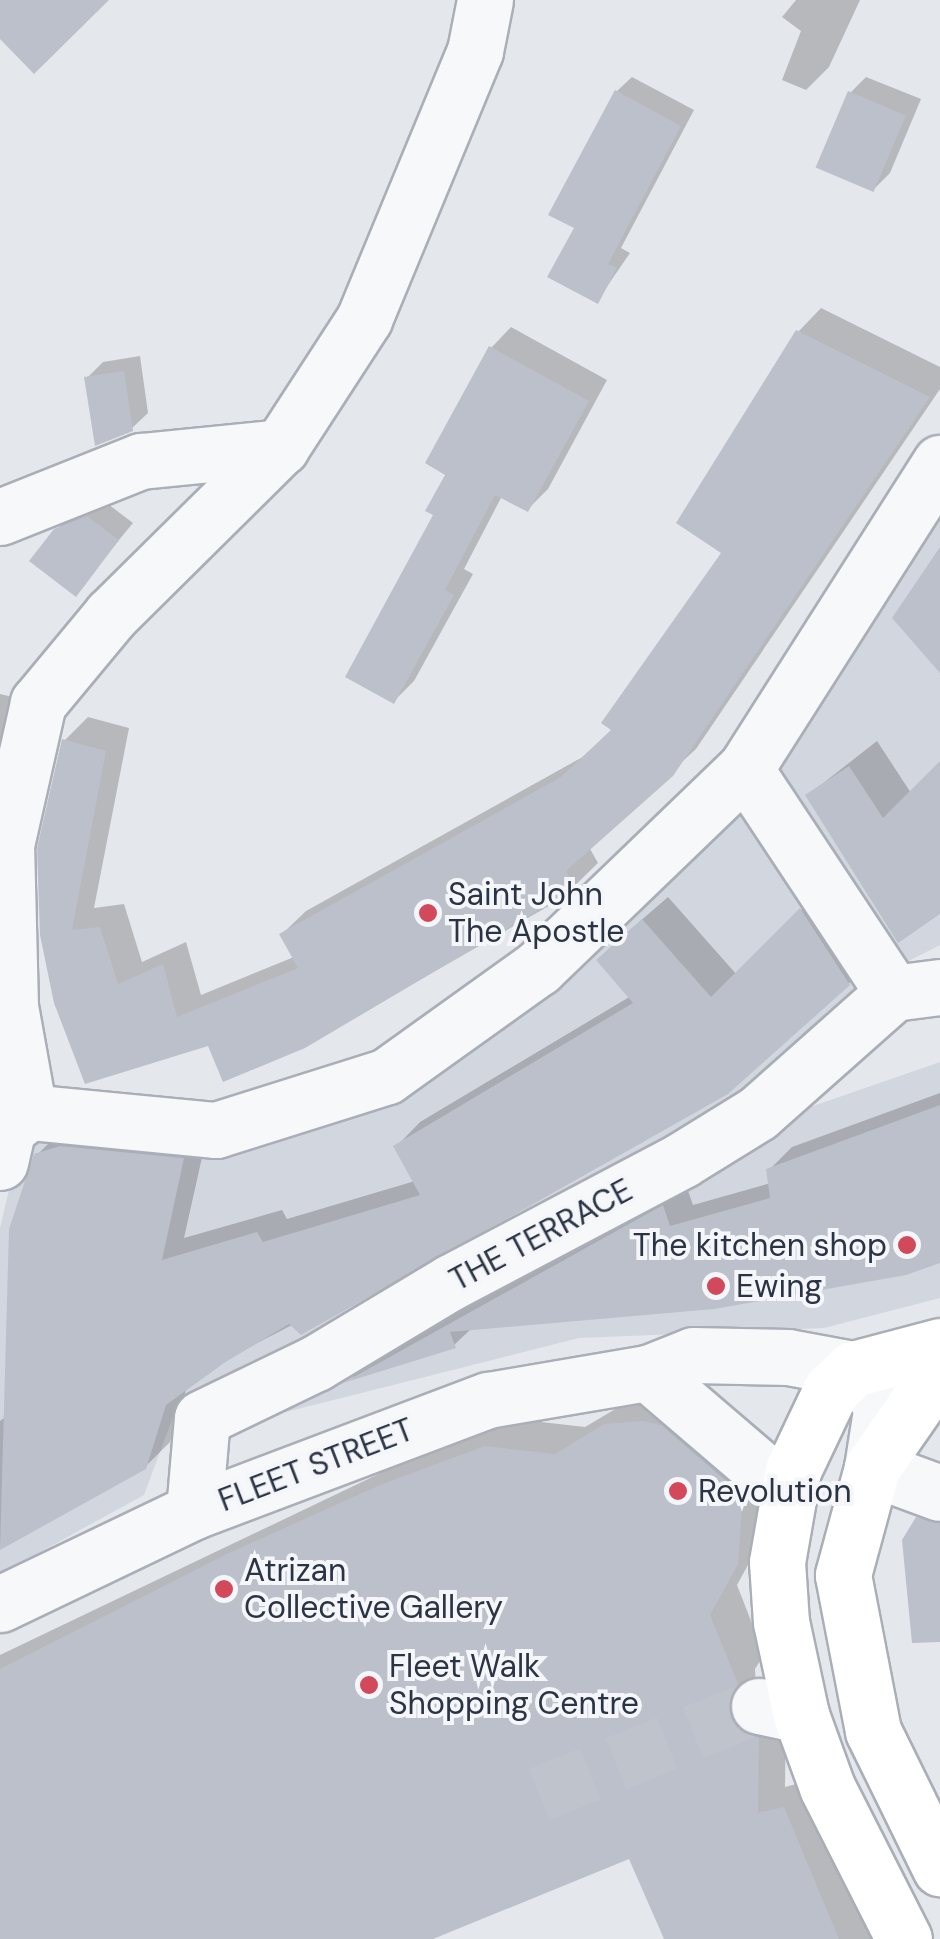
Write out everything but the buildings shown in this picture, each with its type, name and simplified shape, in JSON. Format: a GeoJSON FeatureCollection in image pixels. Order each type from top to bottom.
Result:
{"type":"FeatureCollection","features":[{"type":"Feature","properties":{"kind":"main road"},"geometry":{"type":"LineString","coordinates":[[904,1939],[827,1788],[780,1710],[777,1562],[787,1492],[830,1390],[854,1370],[940,1346]]}},
{"type":"Feature","properties":{"kind":"main road"},"geometry":{"type":"LineString","coordinates":[[940,1370],[872,1468],[844,1575],[852,1644],[873,1731],[940,1868]]}},
{"type":"Feature","properties":{"kind":"street"},"geometry":{"type":"LineString","coordinates":[[29,1112],[10,1006],[6,846],[38,703],[111,614],[281,447],[364,319],[475,51],[485,0]]}},
{"type":"Feature","properties":{"kind":"street"},"geometry":{"type":"LineString","coordinates":[[0,517],[142,461],[281,447]]}},
{"type":"Feature","properties":{"kind":"street"},"geometry":{"type":"LineString","coordinates":[[0,1162],[8,1128],[29,1112],[216,1130],[387,1076],[538,968],[745,769],[940,463]]}},
{"type":"Feature","properties":{"kind":"street"},"geometry":{"type":"LineString","coordinates":[[745,769],[916,990]]}},
{"type":"Feature","properties":{"kind":"street","name":"THE TERRACE"},"geometry":{"type":"LineString","coordinates":[[194,1511],[202,1418],[316,1362],[451,1282],[682,1160],[758,1113],[916,990]]}},
{"type":"Feature","properties":{"kind":"street","name":"FLEET STREET"},"geometry":{"type":"LineString","coordinates":[[0,1604],[194,1511],[488,1400],[648,1373],[693,1355],[788,1357],[854,1370]]}},
{"type":"Feature","properties":{"kind":"street"},"geometry":{"type":"LineString","coordinates":[[854,1370],[882,1404],[872,1468],[940,1493]]}},
{"type":"Feature","properties":{"kind":"street"},"geometry":{"type":"LineString","coordinates":[[648,1373],[787,1492]]}},
{"type":"Feature","properties":{"kind":"shaded area"},"geometry":{"type":"Polygon","coordinates":[[[940,494],[940,945],[883,974],[786,1080],[396,1294],[243,1366],[173,1417],[144,1495],[0,1574],[0,1228],[19,1148],[92,1127],[214,1143],[639,906],[940,494]]]}},
{"type":"Feature","properties":{"kind":"shaded area"},"geometry":{"type":"Polygon","coordinates":[[[940,1062],[940,1298],[824,1328],[579,1338],[254,1420],[793,1113],[940,1062]]]}},
{"type":"Feature","properties":{"kind":"tunnel"},"geometry":{"type":"LineString","coordinates":[[539,1794],[759,1706]]}},
{"type":"Feature","properties":{"kind":"place","name":"Saint John The Apostle"},"geometry":{"type":"Point","coordinates":[428,913]}},
{"type":"Feature","properties":{"kind":"place","name":"The kitchen shop"},"geometry":{"type":"Point","coordinates":[907,1245]}},
{"type":"Feature","properties":{"kind":"place","name":"Ewing"},"geometry":{"type":"Point","coordinates":[716,1286]}},
{"type":"Feature","properties":{"kind":"place","name":"Revolution"},"geometry":{"type":"Point","coordinates":[678,1491]}},
{"type":"Feature","properties":{"kind":"place","name":"Atrizan Collective Gallery"},"geometry":{"type":"Point","coordinates":[224,1589]}},
{"type":"Feature","properties":{"kind":"place","name":"Fleet Walk Shopping Centre"},"geometry":{"type":"Point","coordinates":[369,1685]}}]}
